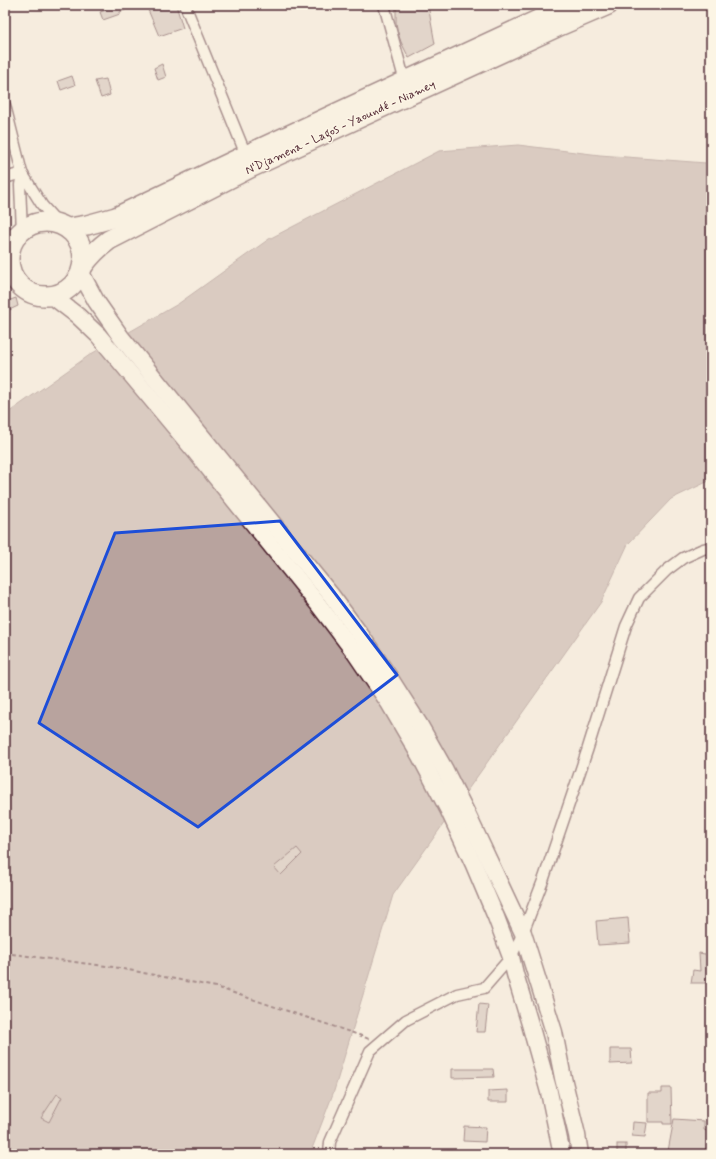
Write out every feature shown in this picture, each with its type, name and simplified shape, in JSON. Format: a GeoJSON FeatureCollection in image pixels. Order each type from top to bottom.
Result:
{"type":"FeatureCollection","features":[{"type":"Feature","properties":{"kind":"highway","name":"N'Djamena - Lagos - Yaoundé - Niamey"},"geometry":{"type":"LineString","coordinates":[[63,225],[87,225],[116,217],[246,154],[570,5]]}},
{"type":"Feature","properties":{"kind":"highway","name":"N'Djamena - Lagos - Yaoundé - Niamey"},"geometry":{"type":"LineString","coordinates":[[82,269],[94,252],[109,240],[252,167],[528,40],[608,5]]}},
{"type":"Feature","properties":{"kind":"highway"},"geometry":{"type":"LineString","coordinates":[[42,222],[63,225],[80,243],[84,258],[82,269],[77,280],[66,290],[52,296],[44,296],[14,290],[17,282],[12,275],[7,260],[16,237],[27,227],[42,222]]}},
{"type":"Feature","properties":{"kind":"main road"},"geometry":{"type":"LineString","coordinates":[[82,269],[96,301],[120,337],[331,595],[362,636],[419,724],[445,770],[523,932],[554,1032],[580,1154]]}},
{"type":"Feature","properties":{"kind":"main road"},"geometry":{"type":"LineString","coordinates":[[52,296],[78,316],[106,345],[194,450],[314,598],[355,653],[389,703],[420,756],[448,809],[477,871],[511,956],[549,1092],[562,1154]]}},
{"type":"Feature","properties":{"kind":"street"},"geometry":{"type":"LineString","coordinates":[[185,5],[246,154]]}},
{"type":"Feature","properties":{"kind":"street"},"geometry":{"type":"LineString","coordinates":[[384,5],[405,82]]}},
{"type":"Feature","properties":{"kind":"street"},"geometry":{"type":"LineString","coordinates":[[5,105],[22,173],[42,205],[63,225]]}},
{"type":"Feature","properties":{"kind":"street"},"geometry":{"type":"LineString","coordinates":[[5,178],[22,173]]}},
{"type":"Feature","properties":{"kind":"street"},"geometry":{"type":"LineString","coordinates":[[22,173],[20,185],[22,232]]}},
{"type":"Feature","properties":{"kind":"street"},"geometry":{"type":"LineString","coordinates":[[329,1154],[330,1142],[370,1051],[406,1020],[457,994],[484,988],[511,956],[523,932],[544,878],[582,766],[626,626],[640,598],[666,570],[683,558],[711,547]]}},
{"type":"Feature","properties":{"kind":"path"},"geometry":{"type":"LineString","coordinates":[[5,953],[113,967],[216,987],[359,1035],[379,1044]]}},
{"type":"Feature","properties":{"kind":"highlighted area"},"geometry":{"type":"Polygon","coordinates":[[[280,521],[397,675],[198,827],[39,723],[115,533],[280,521]]]}},
{"type":"Feature","properties":{"kind":"shaded area"},"geometry":{"type":"Polygon","coordinates":[[[518,145],[600,155],[711,163],[711,480],[671,499],[628,544],[601,602],[393,895],[334,1091],[310,1154],[5,1154],[5,415],[91,354],[178,304],[269,239],[439,151],[518,145]]]}},
{"type":"Feature","properties":{"kind":"building"},"geometry":{"type":"Polygon","coordinates":[[[114,5],[137,5],[120,12],[120,14],[103,20],[100,12],[106,10],[105,8],[114,5]]]}},
{"type":"Feature","properties":{"kind":"building"},"geometry":{"type":"Polygon","coordinates":[[[146,5],[176,5],[183,28],[159,36],[146,5]]]}},
{"type":"Feature","properties":{"kind":"building"},"geometry":{"type":"Polygon","coordinates":[[[396,5],[428,5],[435,44],[409,58],[398,33],[396,23],[396,5]]]}},
{"type":"Feature","properties":{"kind":"building"},"geometry":{"type":"Polygon","coordinates":[[[162,64],[166,77],[158,80],[154,68],[162,64]]]}},
{"type":"Feature","properties":{"kind":"building"},"geometry":{"type":"Polygon","coordinates":[[[72,76],[75,85],[61,90],[58,81],[72,76]]]}},
{"type":"Feature","properties":{"kind":"building"},"geometry":{"type":"Polygon","coordinates":[[[106,79],[110,95],[101,98],[95,81],[106,79]]]}},
{"type":"Feature","properties":{"kind":"building"},"geometry":{"type":"Polygon","coordinates":[[[16,298],[18,306],[5,312],[5,302],[16,298]]]}},
{"type":"Feature","properties":{"kind":"building"},"geometry":{"type":"Polygon","coordinates":[[[297,848],[302,854],[281,875],[274,867],[297,848]]]}},
{"type":"Feature","properties":{"kind":"building"},"geometry":{"type":"Polygon","coordinates":[[[628,918],[630,943],[598,945],[596,921],[628,918]]]}},
{"type":"Feature","properties":{"kind":"building"},"geometry":{"type":"Polygon","coordinates":[[[699,953],[711,955],[709,977],[706,977],[706,983],[691,983],[693,970],[700,971],[699,953]]]}},
{"type":"Feature","properties":{"kind":"building"},"geometry":{"type":"Polygon","coordinates":[[[479,1004],[488,1005],[485,1032],[476,1032],[479,1004]]]}},
{"type":"Feature","properties":{"kind":"building"},"geometry":{"type":"Polygon","coordinates":[[[610,1049],[631,1049],[632,1063],[610,1064],[610,1049]]]}},
{"type":"Feature","properties":{"kind":"building"},"geometry":{"type":"Polygon","coordinates":[[[452,1069],[493,1069],[494,1077],[452,1078],[452,1069]]]}},
{"type":"Feature","properties":{"kind":"building"},"geometry":{"type":"Polygon","coordinates":[[[662,1088],[671,1088],[672,1124],[663,1124],[663,1122],[648,1122],[648,1093],[662,1093],[662,1088]]]}},
{"type":"Feature","properties":{"kind":"building"},"geometry":{"type":"Polygon","coordinates":[[[508,1090],[508,1102],[488,1102],[488,1091],[508,1090]]]}},
{"type":"Feature","properties":{"kind":"building"},"geometry":{"type":"Polygon","coordinates":[[[57,1094],[62,1097],[49,1122],[41,1118],[57,1094]]]}},
{"type":"Feature","properties":{"kind":"building"},"geometry":{"type":"Polygon","coordinates":[[[674,1119],[704,1121],[704,1130],[708,1131],[707,1141],[711,1140],[711,1150],[709,1150],[708,1154],[683,1154],[668,1151],[674,1119]]]}},
{"type":"Feature","properties":{"kind":"building"},"geometry":{"type":"Polygon","coordinates":[[[633,1122],[647,1123],[645,1137],[632,1136],[633,1122]]]}},
{"type":"Feature","properties":{"kind":"building"},"geometry":{"type":"Polygon","coordinates":[[[464,1126],[486,1127],[485,1142],[463,1141],[464,1126]]]}},
{"type":"Feature","properties":{"kind":"building"},"geometry":{"type":"Polygon","coordinates":[[[617,1144],[626,1144],[626,1154],[617,1154],[617,1144]]]}}]}
